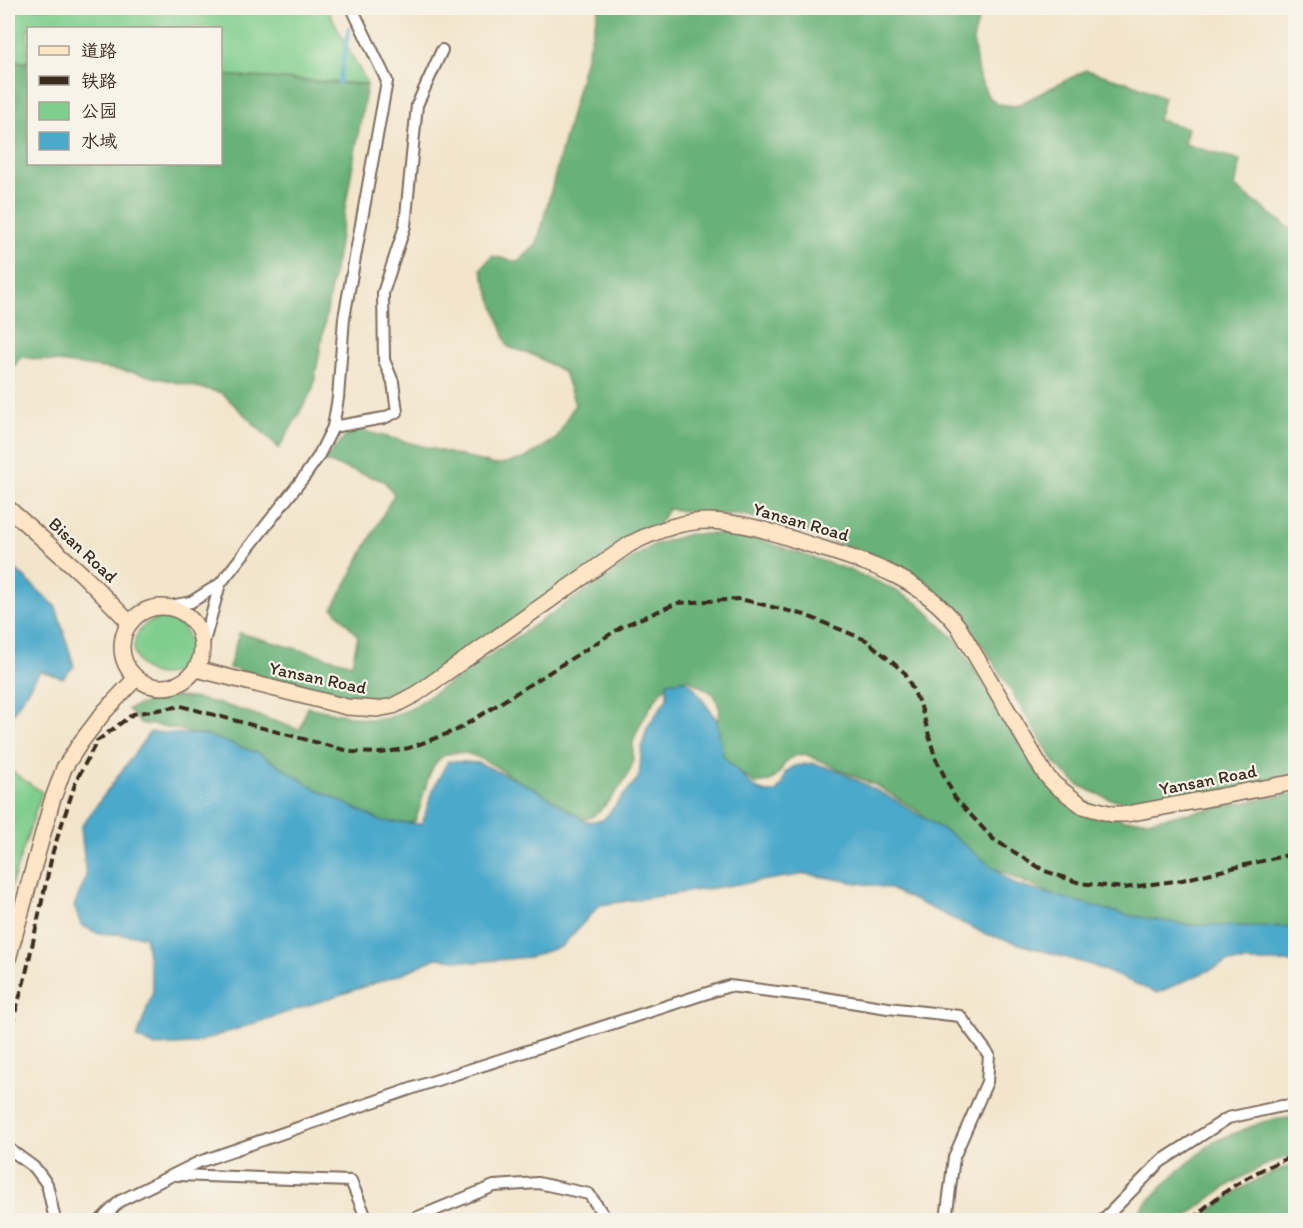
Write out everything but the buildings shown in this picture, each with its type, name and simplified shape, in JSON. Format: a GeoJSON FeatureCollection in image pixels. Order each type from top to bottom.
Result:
{"type":"FeatureCollection","features":[{"type":"Feature","properties":{"kind":"main road","name":"Bisan Road"},"geometry":{"type":"LineString","coordinates":[[8,508],[82,574],[130,623]]}},
{"type":"Feature","properties":{"kind":"main road","name":"Yansan Road"},"geometry":{"type":"LineString","coordinates":[[196,669],[347,707],[377,709],[393,706],[416,694],[630,544],[669,527],[687,523],[708,521],[731,523],[757,528],[869,563],[892,573],[929,596],[945,609],[958,626],[1045,774],[1068,796],[1083,806],[1112,814],[1127,814],[1296,782]]}},
{"type":"Feature","properties":{"kind":"main road"},"geometry":{"type":"LineString","coordinates":[[165,607],[174,609],[191,620],[198,628],[202,649],[196,669],[182,682],[163,688],[144,684],[136,678],[124,662],[122,652],[125,632],[130,623],[145,611],[165,607]]}},
{"type":"Feature","properties":{"kind":"main road"},"geometry":{"type":"LineString","coordinates":[[8,959],[52,801],[64,768],[71,755],[104,712],[136,678]]}},
{"type":"Feature","properties":{"kind":"street"},"geometry":{"type":"LineString","coordinates":[[165,607],[191,602],[220,584],[304,477],[318,457],[333,427],[338,398],[344,318],[387,81],[352,8]]}},
{"type":"Feature","properties":{"kind":"street"},"geometry":{"type":"LineString","coordinates":[[333,427],[384,418],[397,412],[393,382],[384,360],[383,293],[405,226],[417,105],[442,50]]}},
{"type":"Feature","properties":{"kind":"street"},"geometry":{"type":"LineString","coordinates":[[202,649],[220,584]]}},
{"type":"Feature","properties":{"kind":"street"},"geometry":{"type":"LineString","coordinates":[[101,1221],[120,1201],[199,1162],[428,1083],[729,986],[960,1016],[989,1055],[987,1082],[954,1157],[946,1221]]}},
{"type":"Feature","properties":{"kind":"street"},"geometry":{"type":"LineString","coordinates":[[1103,1221],[1160,1162],[1228,1118],[1296,1105]]}},
{"type":"Feature","properties":{"kind":"street"},"geometry":{"type":"LineString","coordinates":[[8,1148],[35,1168],[47,1184],[55,1221]]}},
{"type":"Feature","properties":{"kind":"street"},"geometry":{"type":"LineString","coordinates":[[174,1174],[351,1181],[367,1221]]}},
{"type":"Feature","properties":{"kind":"street"},"geometry":{"type":"LineString","coordinates":[[411,1221],[494,1186],[538,1183],[589,1194],[607,1221]]}},
{"type":"Feature","properties":{"kind":"green space"},"geometry":{"type":"Polygon","coordinates":[[[8,8],[327,8],[367,84],[222,75],[222,27],[27,27],[27,62],[8,61],[8,8]]]}},
{"type":"Feature","properties":{"kind":"green space"},"geometry":{"type":"Polygon","coordinates":[[[599,8],[969,8],[980,14],[973,40],[978,74],[988,96],[997,104],[1016,106],[1086,70],[1130,83],[1164,97],[1158,120],[1188,128],[1184,144],[1240,160],[1235,187],[1295,232],[1295,776],[1162,803],[1131,803],[1107,798],[1080,786],[1057,766],[987,652],[956,609],[926,581],[890,561],[781,524],[744,515],[668,509],[659,524],[415,686],[394,696],[377,698],[335,694],[229,668],[239,633],[352,664],[358,636],[333,608],[394,494],[384,481],[323,461],[353,428],[495,465],[524,459],[556,439],[575,404],[564,372],[533,355],[508,347],[481,269],[492,256],[518,262],[537,244],[599,8]]]}},
{"type":"Feature","properties":{"kind":"green space"},"geometry":{"type":"Polygon","coordinates":[[[8,62],[27,63],[27,165],[222,165],[222,75],[367,85],[313,389],[279,448],[222,393],[132,372],[21,357],[8,374],[8,62]]]}},
{"type":"Feature","properties":{"kind":"green space"},"geometry":{"type":"Polygon","coordinates":[[[689,534],[722,534],[760,540],[852,571],[918,603],[956,640],[1044,781],[1123,820],[1151,820],[1295,793],[1295,926],[1260,931],[1171,926],[1070,903],[977,860],[953,844],[918,811],[879,787],[805,754],[795,756],[784,764],[774,779],[756,784],[720,758],[716,727],[720,710],[714,694],[688,679],[670,684],[659,694],[635,736],[630,771],[614,795],[600,810],[588,818],[575,817],[562,811],[500,769],[476,756],[452,753],[442,757],[433,767],[415,821],[392,827],[362,816],[246,753],[178,729],[140,723],[128,709],[161,699],[187,697],[237,709],[300,730],[307,707],[365,719],[387,718],[410,709],[653,545],[689,534]]]}},
{"type":"Feature","properties":{"kind":"green space"},"geometry":{"type":"Polygon","coordinates":[[[162,619],[173,621],[182,627],[188,636],[190,647],[188,658],[182,667],[173,673],[162,675],[151,673],[142,667],[136,658],[134,647],[136,636],[142,627],[151,621],[162,619]]]}},
{"type":"Feature","properties":{"kind":"green space"},"geometry":{"type":"Polygon","coordinates":[[[8,769],[42,792],[8,895],[8,769]]]}},
{"type":"Feature","properties":{"kind":"green space"},"geometry":{"type":"Polygon","coordinates":[[[1295,1117],[1295,1154],[1279,1159],[1236,1181],[1209,1199],[1184,1220],[1130,1220],[1174,1175],[1213,1142],[1265,1121],[1295,1117]]]}},
{"type":"Feature","properties":{"kind":"green space"},"geometry":{"type":"Polygon","coordinates":[[[1295,1165],[1295,1220],[1197,1220],[1256,1180],[1295,1165]]]}},
{"type":"Feature","properties":{"kind":"water"},"geometry":{"type":"Polygon","coordinates":[[[8,562],[56,607],[74,666],[63,678],[40,671],[8,721],[8,562]]]}},
{"type":"Feature","properties":{"kind":"water"},"geometry":{"type":"Polygon","coordinates":[[[685,680],[692,685],[717,720],[723,756],[755,788],[767,793],[776,792],[782,785],[785,773],[794,766],[813,763],[839,771],[897,801],[950,834],[1016,885],[1126,915],[1188,925],[1295,927],[1295,962],[1228,962],[1157,993],[1094,966],[986,934],[888,888],[806,874],[600,905],[562,946],[530,957],[475,962],[436,958],[402,974],[192,1044],[154,1046],[137,1038],[153,991],[145,936],[97,933],[81,925],[74,906],[86,878],[81,827],[150,732],[206,735],[261,754],[314,788],[381,821],[422,824],[433,789],[448,761],[479,763],[534,788],[587,822],[603,820],[639,777],[642,747],[647,728],[667,698],[667,682],[685,680]]]}},
{"type":"Feature","properties":{"kind":"waterway"},"geometry":{"type":"LineString","coordinates":[[339,83],[349,29]]}},
{"type":"Feature","properties":{"kind":"railway"},"geometry":{"type":"LineString","coordinates":[[8,1038],[25,978],[53,851],[76,781],[97,741],[133,714],[181,706],[352,752],[381,753],[409,748],[457,730],[625,625],[678,603],[740,599],[805,615],[866,640],[905,673],[921,707],[935,757],[955,798],[993,839],[1045,871],[1080,883],[1124,888],[1182,880],[1296,853]]}},
{"type":"Feature","properties":{"kind":"railway"},"geometry":{"type":"LineString","coordinates":[[1191,1220],[1240,1182],[1296,1155]]}}]}
